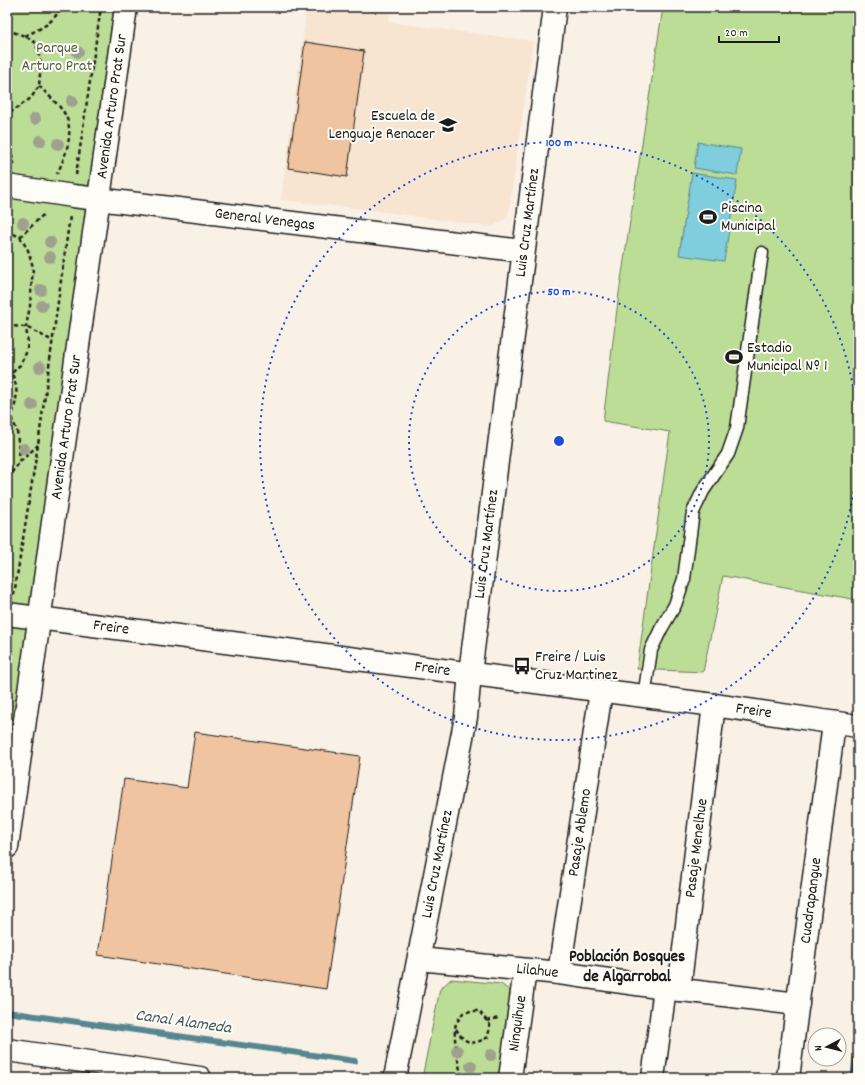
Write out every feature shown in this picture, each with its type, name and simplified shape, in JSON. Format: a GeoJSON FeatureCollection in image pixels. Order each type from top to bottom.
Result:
{"type":"FeatureCollection","features":[{"type":"Feature","properties":{"kind":"street","name":"Avenida Arturo Prat Sur"},"geometry":{"type":"LineString","coordinates":[[7,847],[126,7]]}},
{"type":"Feature","properties":{"kind":"street","name":"Luis Cruz Martínez"},"geometry":{"type":"LineString","coordinates":[[395,1078],[466,717],[470,674],[555,7]]}},
{"type":"Feature","properties":{"kind":"street","name":"General Venegas"},"geometry":{"type":"LineString","coordinates":[[11,179],[73,196],[99,198],[523,252]]}},
{"type":"Feature","properties":{"kind":"street","name":"Freire"},"geometry":{"type":"LineString","coordinates":[[10,608],[39,619],[600,692],[714,705],[858,726]]}},
{"type":"Feature","properties":{"kind":"street","name":"Pasaje Ablemo"},"geometry":{"type":"LineString","coordinates":[[559,973],[600,692]]}},
{"type":"Feature","properties":{"kind":"street","name":"Pasaje Menelhue"},"geometry":{"type":"LineString","coordinates":[[653,1078],[672,989],[714,705]]}},
{"type":"Feature","properties":{"kind":"street","name":"Cuadrapangue"},"geometry":{"type":"LineString","coordinates":[[788,1078],[834,723]]}},
{"type":"Feature","properties":{"kind":"street","name":"Lilahue"},"geometry":{"type":"LineString","coordinates":[[418,959],[559,973],[672,989],[798,1004]]}},
{"type":"Feature","properties":{"kind":"street","name":"Ninquihue"},"geometry":{"type":"LineString","coordinates":[[510,1078],[525,970]]}},
{"type":"Feature","properties":{"kind":"street"},"geometry":{"type":"LineString","coordinates":[[7,1050],[190,1077]]}},
{"type":"Feature","properties":{"kind":"lane"},"geometry":{"type":"LineString","coordinates":[[644,697],[651,650],[660,630],[675,605],[684,579],[693,512],[704,491],[728,454],[737,428],[762,253]]}},
{"type":"Feature","properties":{"kind":"path"},"geometry":{"type":"LineString","coordinates":[[25,36],[43,28],[53,20],[61,7]]}},
{"type":"Feature","properties":{"kind":"path"},"geometry":{"type":"LineString","coordinates":[[10,608],[38,445],[101,7]]}},
{"type":"Feature","properties":{"kind":"path"},"geometry":{"type":"LineString","coordinates":[[7,30],[25,36],[36,43],[41,63],[39,86],[31,98],[12,111],[7,111]]}},
{"type":"Feature","properties":{"kind":"path"},"geometry":{"type":"LineString","coordinates":[[39,86],[63,112],[70,129],[65,156],[55,178]]}},
{"type":"Feature","properties":{"kind":"path"},"geometry":{"type":"LineString","coordinates":[[7,150],[11,152],[15,164],[11,179]]}},
{"type":"Feature","properties":{"kind":"path"},"geometry":{"type":"LineString","coordinates":[[20,237],[45,213]]}},
{"type":"Feature","properties":{"kind":"path"},"geometry":{"type":"LineString","coordinates":[[7,232],[20,237],[28,250],[33,267],[30,306],[26,327],[28,343],[26,353],[20,365],[12,373]]}},
{"type":"Feature","properties":{"kind":"path"},"geometry":{"type":"LineString","coordinates":[[7,326],[26,327],[53,341]]}},
{"type":"Feature","properties":{"kind":"path"},"geometry":{"type":"LineString","coordinates":[[7,372],[12,373]]}},
{"type":"Feature","properties":{"kind":"path"},"geometry":{"type":"LineString","coordinates":[[12,373],[17,385],[16,404],[11,418],[17,430],[20,462]]}},
{"type":"Feature","properties":{"kind":"path"},"geometry":{"type":"LineString","coordinates":[[7,419],[11,418]]}},
{"type":"Feature","properties":{"kind":"path"},"geometry":{"type":"LineString","coordinates":[[7,478],[20,462],[38,445]]}},
{"type":"Feature","properties":{"kind":"path"},"geometry":{"type":"LineString","coordinates":[[456,1029],[461,1038],[468,1042],[479,1043],[488,1037],[490,1025],[479,1011],[471,1010],[463,1013],[456,1024],[455,1039],[462,1078]]}},
{"type":"Feature","properties":{"kind":"shaded area","name":"Escuela de Lenguaje Renacer"},"geometry":{"type":"Polygon","coordinates":[[[303,7],[390,7],[389,22],[533,41],[508,217],[492,227],[363,209],[281,200],[307,8],[303,7]]]}},
{"type":"Feature","properties":{"kind":"green space","name":"Parque Arturo Prat"},"geometry":{"type":"Polygon","coordinates":[[[7,7],[114,7],[7,772],[7,7]]]}},
{"type":"Feature","properties":{"kind":"green space","name":"Estadio Municipal Nº 1"},"geometry":{"type":"Polygon","coordinates":[[[663,7],[858,7],[858,600],[723,576],[703,672],[637,669],[670,432],[603,421],[619,293],[663,7]]]}},
{"type":"Feature","properties":{"kind":"green space"},"geometry":{"type":"Polygon","coordinates":[[[451,979],[501,984],[513,993],[498,1078],[422,1078],[440,989],[451,979]]]}},
{"type":"Feature","properties":{"kind":"water"},"geometry":{"type":"Polygon","coordinates":[[[698,142],[741,149],[737,175],[694,168],[698,142]]]}},
{"type":"Feature","properties":{"kind":"water","name":"Piscina Municipal"},"geometry":{"type":"Polygon","coordinates":[[[692,173],[737,180],[724,261],[679,255],[692,173]]]}},
{"type":"Feature","properties":{"kind":"building"},"geometry":{"type":"Polygon","coordinates":[[[305,42],[364,51],[347,177],[288,168],[305,42]]]}},
{"type":"Feature","properties":{"kind":"building"},"geometry":{"type":"Polygon","coordinates":[[[195,732],[360,756],[326,989],[98,955],[124,779],[187,788],[195,732]]]}},
{"type":"Feature","properties":{"kind":"waterway","name":"Canal Alameda"},"geometry":{"type":"LineString","coordinates":[[7,1012],[355,1061]]}},
{"type":"Feature","properties":{"kind":"waterway"},"geometry":{"type":"LineString","coordinates":[[853,1078],[858,1042]]}},
{"type":"Feature","properties":{"kind":"place","name":"Escuela de Lenguaje Renacer"},"geometry":{"type":"Point","coordinates":[448,125]}},
{"type":"Feature","properties":{"kind":"place","name":"Piscina Municipal"},"geometry":{"type":"Point","coordinates":[708,217]}},
{"type":"Feature","properties":{"kind":"place","name":"Estadio Municipal Nº 1"},"geometry":{"type":"Point","coordinates":[734,357]}},
{"type":"Feature","properties":{"kind":"place","name":"Freire / Luis Cruz Martinez"},"geometry":{"type":"Point","coordinates":[522,666]}},
{"type":"Feature","properties":{"kind":"district","name":"Población Bosques de Algarrobal"},"geometry":{"type":"Point","coordinates":[627,968]}}]}
